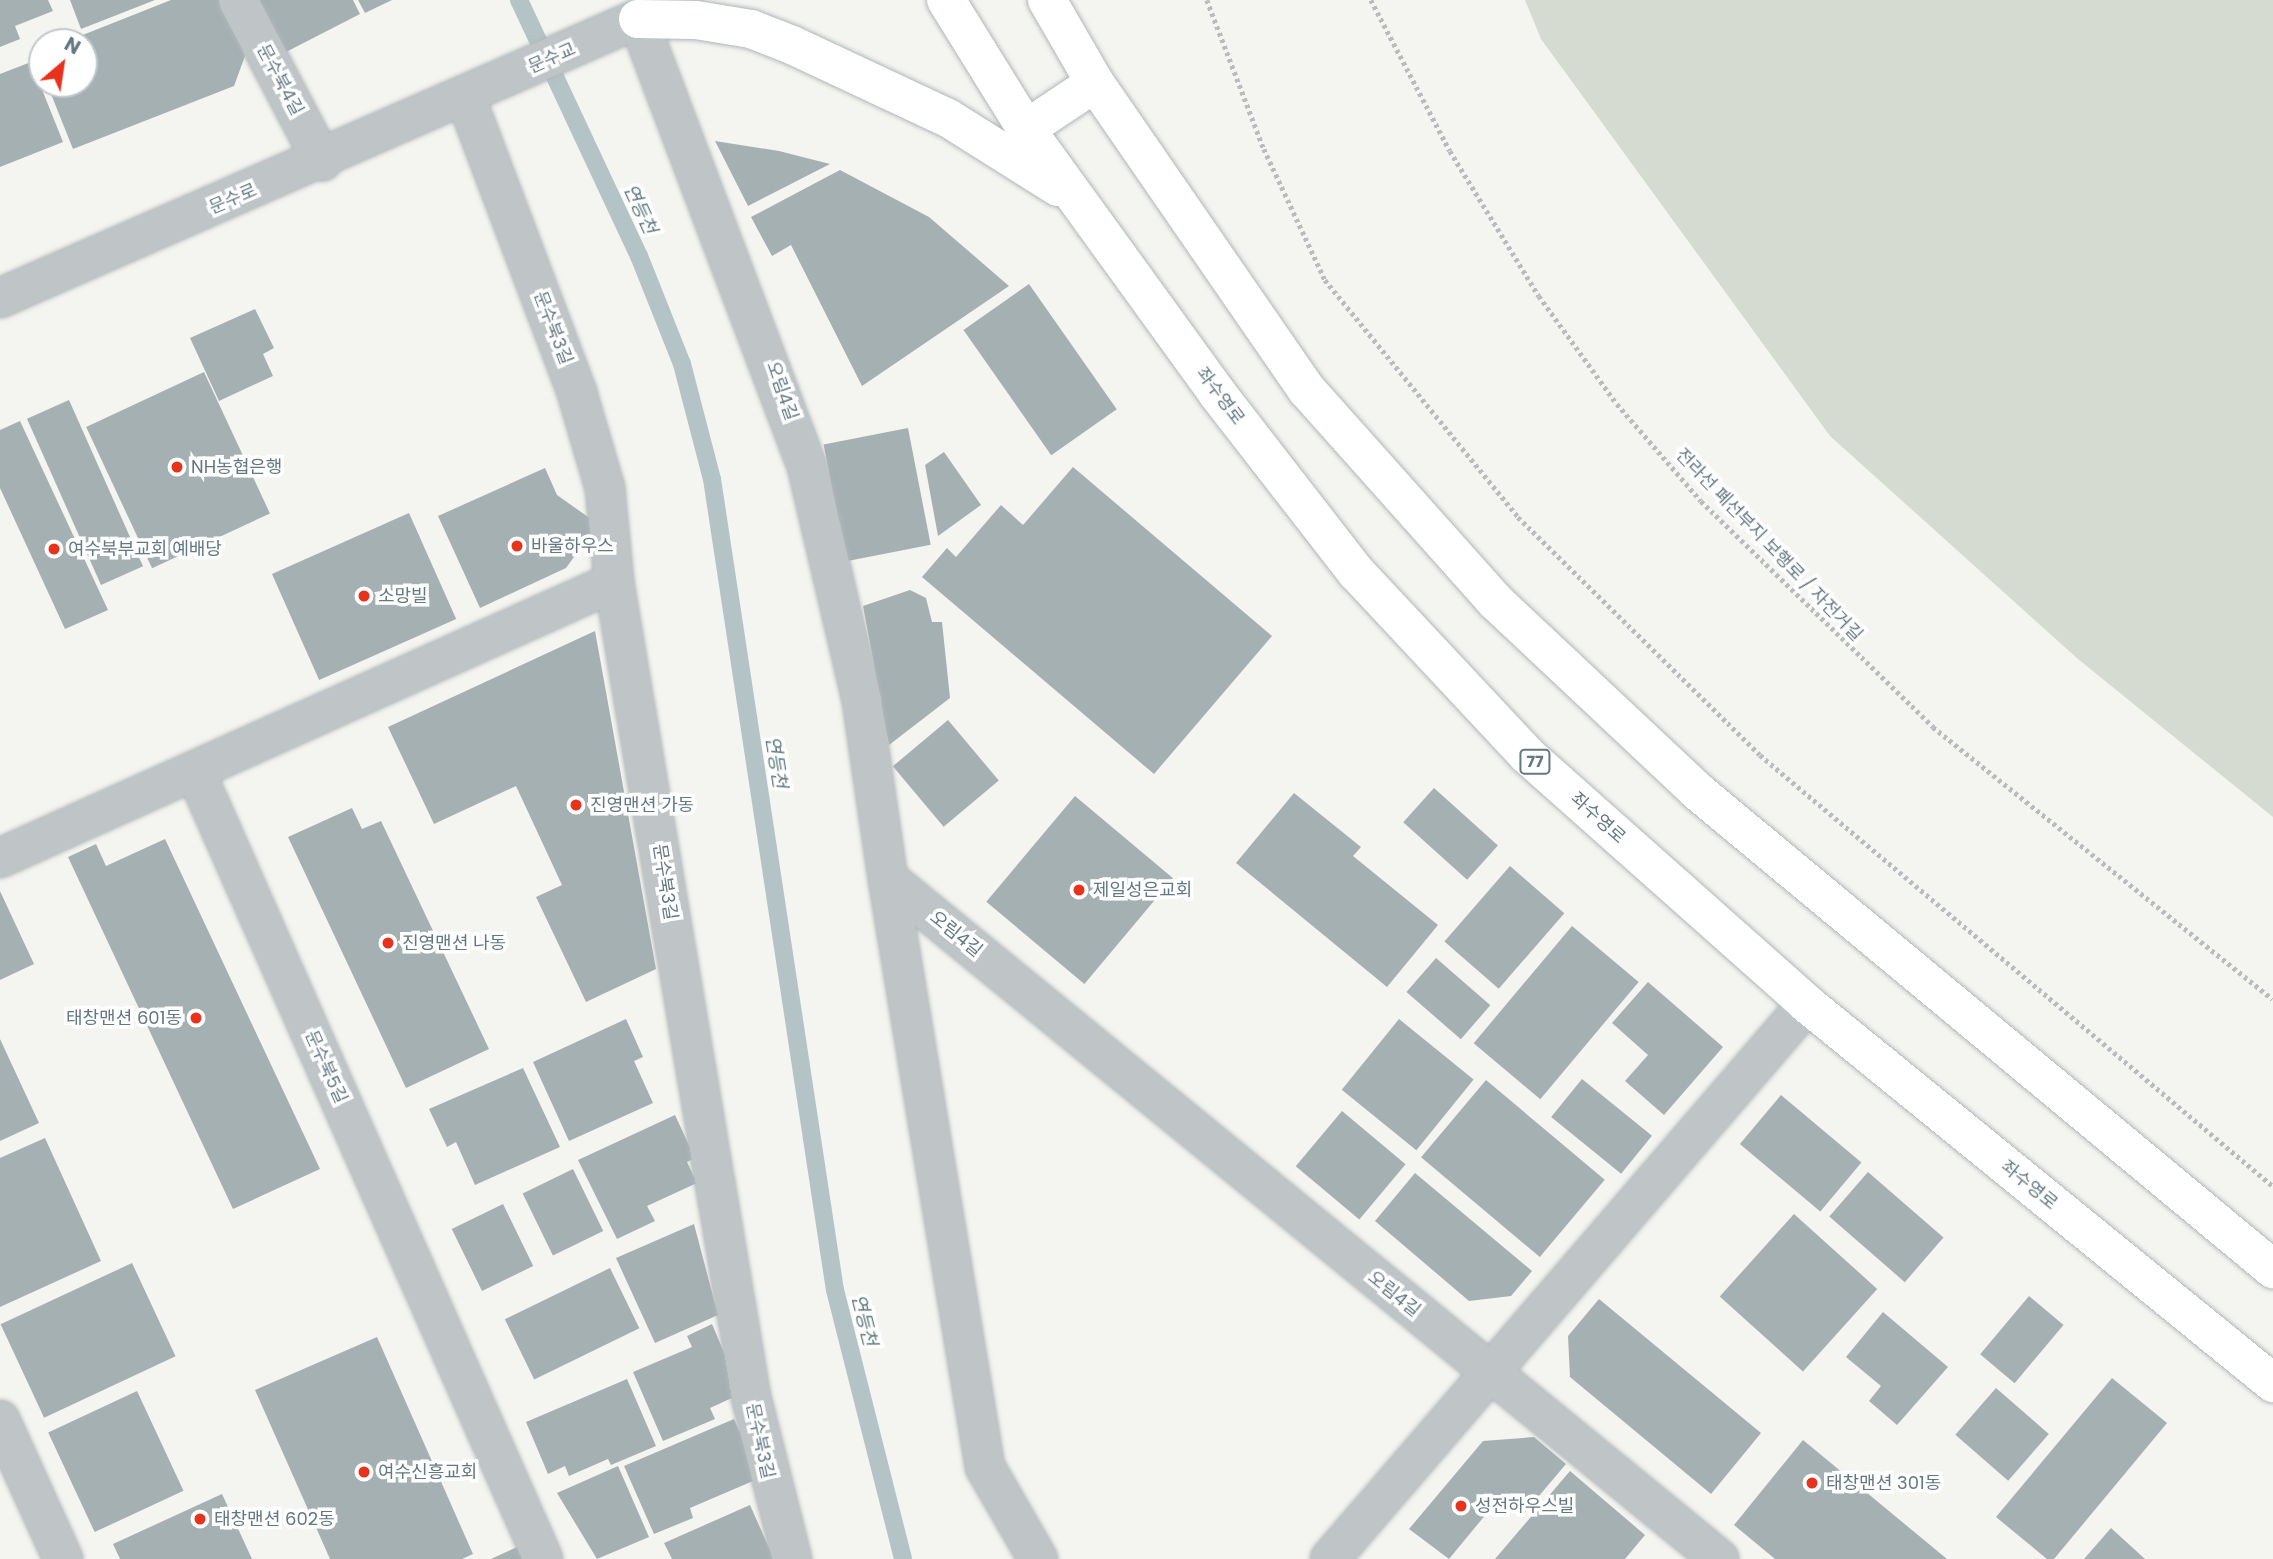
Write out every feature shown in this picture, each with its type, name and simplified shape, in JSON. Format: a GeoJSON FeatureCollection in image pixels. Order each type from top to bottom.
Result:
{"type":"FeatureCollection","features":[{"type":"Feature","properties":{"kind":"main road","name":"좌수영로"},"geometry":{"type":"LineString","coordinates":[[946,0],[1026,129],[1356,572],[1527,755],[1807,1004],[2273,1384]]}},
{"type":"Feature","properties":{"kind":"main road"},"geometry":{"type":"LineString","coordinates":[[1047,0],[1095,83],[1307,390],[1495,601],[1697,791],[2273,1269]]}},
{"type":"Feature","properties":{"kind":"main road"},"geometry":{"type":"LineString","coordinates":[[638,19],[710,22],[792,45],[948,118],[1077,200]]}},
{"type":"Feature","properties":{"kind":"main road"},"geometry":{"type":"LineString","coordinates":[[1026,129],[1095,83]]}},
{"type":"Feature","properties":{"kind":"street","name":"문수북4길"},"geometry":{"type":"LineString","coordinates":[[238,0],[322,161]]}},
{"type":"Feature","properties":{"kind":"street"},"geometry":{"type":"LineString","coordinates":[[578,46],[605,0]]}},
{"type":"Feature","properties":{"kind":"street"},"geometry":{"type":"LineString","coordinates":[[638,19],[681,0]]}},
{"type":"Feature","properties":{"kind":"street","name":"문수교"},"geometry":{"type":"LineString","coordinates":[[465,96],[638,19]]}},
{"type":"Feature","properties":{"kind":"street","name":"오림4길"},"geometry":{"type":"LineString","coordinates":[[638,19],[807,466],[862,701],[888,879],[1719,1559]]}},
{"type":"Feature","properties":{"kind":"street","name":"문수로"},"geometry":{"type":"LineString","coordinates":[[0,298],[322,161],[465,96]]}},
{"type":"Feature","properties":{"kind":"street","name":"문수북3길"},"geometry":{"type":"LineString","coordinates":[[465,96],[593,441],[614,582],[751,1397],[792,1559]]}},
{"type":"Feature","properties":{"kind":"street"},"geometry":{"type":"LineString","coordinates":[[0,858],[614,582]]}},
{"type":"Feature","properties":{"kind":"street","name":"문수북5길"},"geometry":{"type":"LineString","coordinates":[[195,771],[543,1559]]}},
{"type":"Feature","properties":{"kind":"street"},"geometry":{"type":"LineString","coordinates":[[888,879],[985,1467],[1038,1559]]}},
{"type":"Feature","properties":{"kind":"street"},"geometry":{"type":"LineString","coordinates":[[1330,1559],[1807,1004]]}},
{"type":"Feature","properties":{"kind":"street"},"geometry":{"type":"LineString","coordinates":[[0,1420],[63,1559]]}},
{"type":"Feature","properties":{"kind":"path"},"geometry":{"type":"LineString","coordinates":[[1207,0],[1264,149],[1325,280],[1518,517],[1760,755],[2273,1186]]}},
{"type":"Feature","properties":{"kind":"path","name":"전라선 폐선부지 보행로 / 자전거길"},"geometry":{"type":"LineString","coordinates":[[1371,0],[1450,151],[1539,296],[1617,404],[1701,501],[1933,727],[2273,999]]}},
{"type":"Feature","properties":{"kind":"shaded area"},"geometry":{"type":"Polygon","coordinates":[[[1525,0],[2273,0],[2273,817],[2078,659],[1830,436],[1541,39],[1525,0]]]}},
{"type":"Feature","properties":{"kind":"building"},"geometry":{"type":"Polygon","coordinates":[[[0,0],[48,0],[53,11],[15,26],[20,39],[0,47],[0,0]]]}},
{"type":"Feature","properties":{"kind":"building"},"geometry":{"type":"Polygon","coordinates":[[[70,0],[155,0],[84,28],[81,28],[70,0]]]}},
{"type":"Feature","properties":{"kind":"building"},"geometry":{"type":"Polygon","coordinates":[[[171,0],[223,0],[245,56],[234,86],[73,149],[53,98],[98,98],[98,29],[171,0]]]}},
{"type":"Feature","properties":{"kind":"building"},"geometry":{"type":"Polygon","coordinates":[[[259,0],[353,0],[360,14],[286,52],[259,0]]]}},
{"type":"Feature","properties":{"kind":"building"},"geometry":{"type":"Polygon","coordinates":[[[358,0],[392,0],[365,13],[358,0]]]}},
{"type":"Feature","properties":{"kind":"building"},"geometry":{"type":"Polygon","coordinates":[[[28,63],[28,98],[45,98],[63,142],[0,167],[0,74],[28,63]]]}},
{"type":"Feature","properties":{"kind":"building"},"geometry":{"type":"Polygon","coordinates":[[[715,141],[779,151],[830,164],[748,206],[715,141]]]}},
{"type":"Feature","properties":{"kind":"building"},"geometry":{"type":"Polygon","coordinates":[[[840,170],[929,217],[1009,286],[862,386],[791,245],[772,256],[751,217],[840,170]]]}},
{"type":"Feature","properties":{"kind":"building"},"geometry":{"type":"Polygon","coordinates":[[[1029,284],[1117,409],[1051,455],[963,330],[1029,284]]]}},
{"type":"Feature","properties":{"kind":"building"},"geometry":{"type":"Polygon","coordinates":[[[255,309],[274,348],[263,354],[273,376],[219,401],[190,338],[255,309]]]}},
{"type":"Feature","properties":{"kind":"building"},"geometry":{"type":"Polygon","coordinates":[[[204,372],[270,513],[152,568],[86,427],[204,372]]]}},
{"type":"Feature","properties":{"kind":"building"},"geometry":{"type":"Polygon","coordinates":[[[69,400],[143,566],[101,585],[27,419],[69,400]]]}},
{"type":"Feature","properties":{"kind":"building","name":"여수북부교회 예배당"},"geometry":{"type":"Polygon","coordinates":[[[20,421],[108,610],[65,629],[0,488],[0,430],[20,421]]]}},
{"type":"Feature","properties":{"kind":"building"},"geometry":{"type":"Polygon","coordinates":[[[908,428],[931,545],[846,561],[824,444],[908,428]]]}},
{"type":"Feature","properties":{"kind":"building"},"geometry":{"type":"Polygon","coordinates":[[[944,452],[981,505],[938,536],[925,465],[944,452]]]}},
{"type":"Feature","properties":{"kind":"building"},"geometry":{"type":"Polygon","coordinates":[[[1073,467],[1272,636],[1154,774],[922,577],[947,548],[956,557],[1001,505],[1023,525],[1073,467]]]}},
{"type":"Feature","properties":{"kind":"building","name":"바울하우스"},"geometry":{"type":"Polygon","coordinates":[[[545,468],[557,495],[598,524],[566,568],[480,608],[438,516],[545,468]]]}},
{"type":"Feature","properties":{"kind":"building","name":"소망빌"},"geometry":{"type":"Polygon","coordinates":[[[409,513],[456,619],[319,680],[272,574],[409,513]]]}},
{"type":"Feature","properties":{"kind":"building"},"geometry":{"type":"Polygon","coordinates":[[[910,590],[926,598],[932,622],[942,622],[950,698],[889,745],[863,606],[910,590]]]}},
{"type":"Feature","properties":{"kind":"building","name":"진영맨션 가동"},"geometry":{"type":"Polygon","coordinates":[[[595,631],[656,969],[586,1002],[536,897],[562,885],[516,786],[434,824],[388,727],[595,631]]]}},
{"type":"Feature","properties":{"kind":"building"},"geometry":{"type":"Polygon","coordinates":[[[948,720],[999,781],[944,827],[893,766],[948,720]]]}},
{"type":"Feature","properties":{"kind":"building"},"geometry":{"type":"Polygon","coordinates":[[[1434,788],[1498,846],[1467,880],[1403,822],[1434,788]]]}},
{"type":"Feature","properties":{"kind":"building"},"geometry":{"type":"Polygon","coordinates":[[[1294,793],[1361,847],[1353,856],[1438,925],[1387,987],[1236,863],[1294,793]]]}},
{"type":"Feature","properties":{"kind":"building"},"geometry":{"type":"Polygon","coordinates":[[[1075,796],[1173,878],[1084,984],[986,902],[1075,796]]]}},
{"type":"Feature","properties":{"kind":"building","name":"진영맨션 나동"},"geometry":{"type":"Polygon","coordinates":[[[352,808],[362,829],[381,821],[489,1049],[406,1088],[288,837],[352,808]]]}},
{"type":"Feature","properties":{"kind":"building","name":"태창맨션 601동"},"geometry":{"type":"Polygon","coordinates":[[[165,839],[320,1169],[233,1209],[68,857],[96,844],[106,866],[165,839]]]}},
{"type":"Feature","properties":{"kind":"building"},"geometry":{"type":"Polygon","coordinates":[[[1510,866],[1564,913],[1499,989],[1444,941],[1510,866]]]}},
{"type":"Feature","properties":{"kind":"building"},"geometry":{"type":"Polygon","coordinates":[[[0,891],[34,964],[0,980],[0,891]]]}},
{"type":"Feature","properties":{"kind":"building"},"geometry":{"type":"Polygon","coordinates":[[[1572,926],[1639,982],[1540,1099],[1474,1043],[1572,926]]]}},
{"type":"Feature","properties":{"kind":"building"},"geometry":{"type":"Polygon","coordinates":[[[1436,958],[1490,1005],[1461,1039],[1406,992],[1436,958]]]}},
{"type":"Feature","properties":{"kind":"building"},"geometry":{"type":"Polygon","coordinates":[[[1648,982],[1723,1047],[1664,1115],[1625,1081],[1648,1055],[1612,1023],[1648,982]]]}},
{"type":"Feature","properties":{"kind":"building"},"geometry":{"type":"Polygon","coordinates":[[[626,1019],[643,1057],[634,1061],[653,1103],[569,1141],[533,1062],[626,1019]]]}},
{"type":"Feature","properties":{"kind":"building"},"geometry":{"type":"Polygon","coordinates":[[[1399,1019],[1474,1079],[1416,1150],[1342,1090],[1399,1019]]]}},
{"type":"Feature","properties":{"kind":"building"},"geometry":{"type":"Polygon","coordinates":[[[0,1039],[39,1123],[0,1141],[0,1039]]]}},
{"type":"Feature","properties":{"kind":"building"},"geometry":{"type":"Polygon","coordinates":[[[523,1068],[560,1147],[475,1185],[456,1142],[447,1147],[429,1109],[523,1068]]]}},
{"type":"Feature","properties":{"kind":"building"},"geometry":{"type":"Polygon","coordinates":[[[1582,1079],[1652,1136],[1621,1174],[1551,1117],[1582,1079]]]}},
{"type":"Feature","properties":{"kind":"building"},"geometry":{"type":"Polygon","coordinates":[[[1486,1080],[1605,1180],[1540,1257],[1421,1157],[1486,1080]]]}},
{"type":"Feature","properties":{"kind":"building"},"geometry":{"type":"Polygon","coordinates":[[[1781,1095],[1861,1162],[1820,1212],[1740,1144],[1781,1095]]]}},
{"type":"Feature","properties":{"kind":"building"},"geometry":{"type":"Polygon","coordinates":[[[1342,1111],[1406,1164],[1359,1220],[1296,1166],[1342,1111]]]}},
{"type":"Feature","properties":{"kind":"building"},"geometry":{"type":"Polygon","coordinates":[[[675,1115],[695,1158],[687,1162],[697,1183],[647,1206],[655,1221],[617,1239],[578,1160],[675,1115]]]}},
{"type":"Feature","properties":{"kind":"building"},"geometry":{"type":"Polygon","coordinates":[[[45,1138],[101,1261],[0,1307],[0,1158],[45,1138]]]}},
{"type":"Feature","properties":{"kind":"building"},"geometry":{"type":"Polygon","coordinates":[[[573,1169],[603,1231],[553,1256],[523,1194],[573,1169]]]}},
{"type":"Feature","properties":{"kind":"building"},"geometry":{"type":"Polygon","coordinates":[[[1868,1172],[1943,1238],[1905,1282],[1829,1217],[1868,1172]]]}},
{"type":"Feature","properties":{"kind":"building"},"geometry":{"type":"Polygon","coordinates":[[[1415,1173],[1532,1271],[1511,1296],[1469,1301],[1375,1221],[1415,1173]]]}},
{"type":"Feature","properties":{"kind":"building"},"geometry":{"type":"Polygon","coordinates":[[[503,1204],[533,1266],[482,1291],[452,1229],[503,1204]]]}},
{"type":"Feature","properties":{"kind":"building"},"geometry":{"type":"Polygon","coordinates":[[[1794,1214],[1877,1289],[1803,1371],[1720,1296],[1794,1214]]]}},
{"type":"Feature","properties":{"kind":"building"},"geometry":{"type":"Polygon","coordinates":[[[694,1224],[718,1315],[655,1343],[616,1258],[694,1224]]]}},
{"type":"Feature","properties":{"kind":"building"},"geometry":{"type":"Polygon","coordinates":[[[132,1263],[176,1356],[44,1418],[1,1324],[132,1263]]]}},
{"type":"Feature","properties":{"kind":"building"},"geometry":{"type":"Polygon","coordinates":[[[610,1268],[639,1328],[534,1380],[505,1319],[610,1268]]]}},
{"type":"Feature","properties":{"kind":"building"},"geometry":{"type":"Polygon","coordinates":[[[2029,1296],[2063,1325],[2015,1383],[1980,1354],[2029,1296]]]}},
{"type":"Feature","properties":{"kind":"building"},"geometry":{"type":"Polygon","coordinates":[[[1599,1299],[1761,1433],[1711,1494],[1570,1377],[1568,1336],[1599,1299]]]}},
{"type":"Feature","properties":{"kind":"building"},"geometry":{"type":"Polygon","coordinates":[[[1883,1312],[1948,1367],[1897,1425],[1869,1401],[1881,1386],[1846,1357],[1883,1312]]]}},
{"type":"Feature","properties":{"kind":"building"},"geometry":{"type":"Polygon","coordinates":[[[712,1324],[737,1383],[729,1386],[734,1397],[710,1408],[715,1419],[663,1441],[633,1372],[692,1347],[687,1336],[712,1324]]]}},
{"type":"Feature","properties":{"kind":"building","name":"여수신흥교회"},"geometry":{"type":"Polygon","coordinates":[[[377,1337],[473,1554],[462,1559],[330,1559],[255,1390],[377,1337]]]}},
{"type":"Feature","properties":{"kind":"building"},"geometry":{"type":"Polygon","coordinates":[[[2112,1378],[2167,1423],[2054,1559],[2047,1559],[1996,1517],[2112,1378]]]}},
{"type":"Feature","properties":{"kind":"building"},"geometry":{"type":"Polygon","coordinates":[[[627,1379],[656,1446],[611,1465],[608,1459],[569,1476],[565,1466],[548,1474],[526,1422],[627,1379]]]}},
{"type":"Feature","properties":{"kind":"building"},"geometry":{"type":"Polygon","coordinates":[[[1996,1388],[2049,1434],[2008,1481],[1955,1435],[1996,1388]]]}},
{"type":"Feature","properties":{"kind":"building"},"geometry":{"type":"Polygon","coordinates":[[[137,1391],[183,1491],[95,1532],[48,1432],[137,1391]]]}},
{"type":"Feature","properties":{"kind":"building"},"geometry":{"type":"Polygon","coordinates":[[[734,1419],[760,1478],[690,1508],[693,1518],[654,1534],[624,1466],[734,1419]]]}},
{"type":"Feature","properties":{"kind":"building","name":"성전하우스빌"},"geometry":{"type":"Polygon","coordinates":[[[1534,1437],[1566,1464],[1523,1515],[1501,1496],[1449,1559],[1409,1529],[1483,1441],[1534,1437]]]}},
{"type":"Feature","properties":{"kind":"building","name":"태창맨션 301동"},"geometry":{"type":"Polygon","coordinates":[[[1803,1440],[1947,1559],[1775,1559],[1734,1525],[1803,1440]]]}},
{"type":"Feature","properties":{"kind":"building"},"geometry":{"type":"Polygon","coordinates":[[[618,1466],[649,1537],[597,1559],[557,1493],[618,1466]]]}},
{"type":"Feature","properties":{"kind":"building"},"geometry":{"type":"Polygon","coordinates":[[[1570,1471],[1645,1535],[1625,1559],[1495,1559],[1570,1471]]]}},
{"type":"Feature","properties":{"kind":"building","name":"태창맨션 602동"},"geometry":{"type":"Polygon","coordinates":[[[222,1494],[252,1559],[120,1559],[113,1544],[222,1494]]]}},
{"type":"Feature","properties":{"kind":"building"},"geometry":{"type":"Polygon","coordinates":[[[750,1505],[774,1559],[672,1559],[664,1543],[750,1505]]]}},
{"type":"Feature","properties":{"kind":"building"},"geometry":{"type":"Polygon","coordinates":[[[2111,1528],[2145,1559],[2084,1559],[2111,1528]]]}},
{"type":"Feature","properties":{"kind":"building"},"geometry":{"type":"Polygon","coordinates":[[[517,1547],[522,1559],[491,1559],[517,1547]]]}},
{"type":"Feature","properties":{"kind":"waterway","name":"연등천"},"geometry":{"type":"LineString","coordinates":[[519,0],[639,256],[682,364],[712,479],[835,1290],[903,1559]]}},
{"type":"Feature","properties":{"kind":"place","name":"NH농협은행"},"geometry":{"type":"Point","coordinates":[177,467]}},
{"type":"Feature","properties":{"kind":"place","name":"바울하우스"},"geometry":{"type":"Point","coordinates":[517,546]}},
{"type":"Feature","properties":{"kind":"place","name":"여수북부교회 예배당"},"geometry":{"type":"Point","coordinates":[54,549]}},
{"type":"Feature","properties":{"kind":"place","name":"소망빌"},"geometry":{"type":"Point","coordinates":[364,596]}},
{"type":"Feature","properties":{"kind":"place","name":"진영맨션 가동"},"geometry":{"type":"Point","coordinates":[576,805]}},
{"type":"Feature","properties":{"kind":"place","name":"제일성은교회"},"geometry":{"type":"Point","coordinates":[1079,890]}},
{"type":"Feature","properties":{"kind":"place","name":"진영맨션 나동"},"geometry":{"type":"Point","coordinates":[388,943]}},
{"type":"Feature","properties":{"kind":"place","name":"태창맨션 601동"},"geometry":{"type":"Point","coordinates":[196,1018]}},
{"type":"Feature","properties":{"kind":"place","name":"여수신흥교회"},"geometry":{"type":"Point","coordinates":[364,1472]}},
{"type":"Feature","properties":{"kind":"place","name":"태창맨션 301동"},"geometry":{"type":"Point","coordinates":[1812,1483]}},
{"type":"Feature","properties":{"kind":"place","name":"성전하우스빌"},"geometry":{"type":"Point","coordinates":[1461,1506]}},
{"type":"Feature","properties":{"kind":"place","name":"태창맨션 602동"},"geometry":{"type":"Point","coordinates":[200,1519]}}]}
